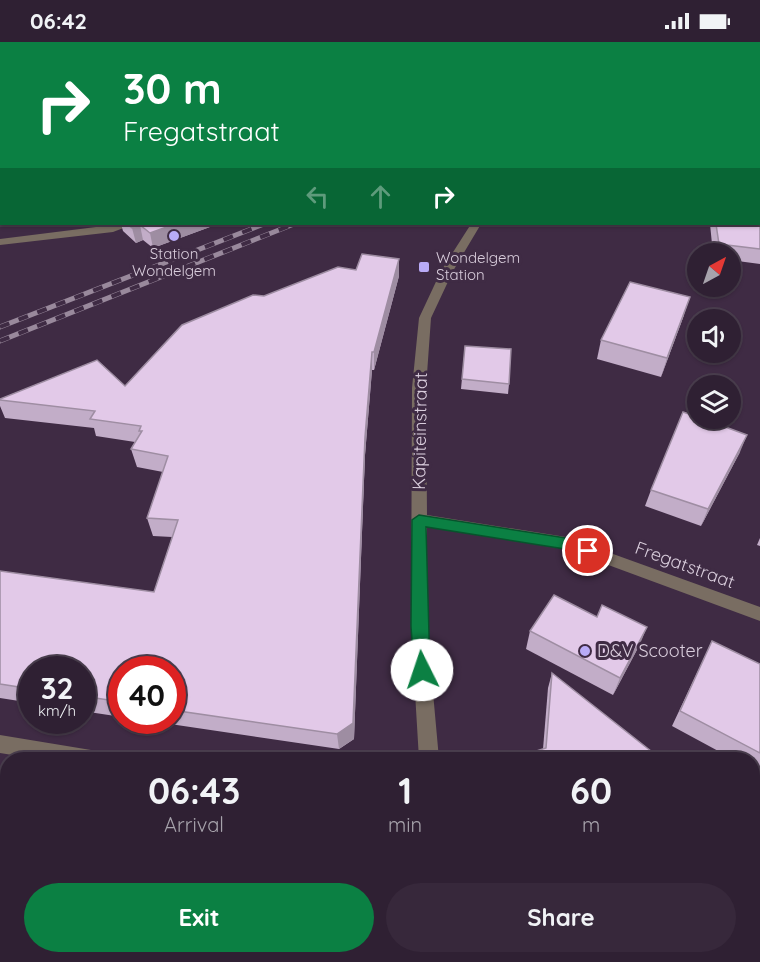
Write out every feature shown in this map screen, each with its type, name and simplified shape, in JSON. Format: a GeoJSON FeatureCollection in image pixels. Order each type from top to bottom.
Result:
{"type":"FeatureCollection","features":[{"type":"Feature","properties":{"kind":"street"},"geometry":{"type":"LineString","coordinates":[[52,235],[68,225]]}},
{"type":"Feature","properties":{"kind":"street"},"geometry":{"type":"LineString","coordinates":[[1,243],[52,235],[113,230],[126,225]]}},
{"type":"Feature","properties":{"kind":"street","name":"Kapiteinstraat"},"geometry":{"type":"LineString","coordinates":[[428,752],[419,626],[420,388],[425,318],[447,271],[475,225]]}},
{"type":"Feature","properties":{"kind":"street","name":"Fregatstraat"},"geometry":{"type":"LineString","coordinates":[[419,520],[566,543],[760,614]]}},
{"type":"Feature","properties":{"kind":"street"},"geometry":{"type":"LineString","coordinates":[[0,744],[49,752]]}},
{"type":"Feature","properties":{"kind":"building"},"geometry":{"type":"Polygon","coordinates":[[[140,225],[172,225],[150,233],[140,225]]]}},
{"type":"Feature","properties":{"kind":"building"},"geometry":{"type":"Polygon","coordinates":[[[716,225],[760,225],[760,249],[741,247],[741,243],[719,243],[716,225]]]}},
{"type":"Feature","properties":{"kind":"building"},"geometry":{"type":"Polygon","coordinates":[[[362,254],[399,259],[374,352],[372,352],[365,437],[353,723],[337,734],[186,712],[186,656],[108,656],[108,700],[96,698],[96,656],[18,656],[18,687],[0,684],[0,571],[154,592],[178,520],[147,518],[168,456],[131,449],[142,431],[139,431],[141,426],[90,419],[95,411],[0,399],[97,360],[125,386],[182,325],[253,295],[264,296],[338,267],[356,270],[362,254]]]}},
{"type":"Feature","properties":{"kind":"building"},"geometry":{"type":"Polygon","coordinates":[[[630,282],[690,297],[667,358],[601,340],[630,282]]]}},
{"type":"Feature","properties":{"kind":"building"},"geometry":{"type":"Polygon","coordinates":[[[465,346],[511,349],[509,384],[462,379],[465,346]]]}},
{"type":"Feature","properties":{"kind":"building"},"geometry":{"type":"Polygon","coordinates":[[[683,412],[687,413],[687,429],[731,429],[747,435],[708,509],[651,490],[683,412]]]}},
{"type":"Feature","properties":{"kind":"building"},"geometry":{"type":"Polygon","coordinates":[[[554,595],[597,617],[602,605],[647,627],[620,678],[530,631],[554,595]]]}},
{"type":"Feature","properties":{"kind":"building"},"geometry":{"type":"Polygon","coordinates":[[[712,641],[760,664],[760,752],[680,711],[712,641]]]}},
{"type":"Feature","properties":{"kind":"building"},"geometry":{"type":"Polygon","coordinates":[[[552,673],[652,752],[533,752],[546,748],[552,673]]]}},
{"type":"Feature","properties":{"kind":"railway"},"geometry":{"type":"LineString","coordinates":[[0,327],[261,225]]}},
{"type":"Feature","properties":{"kind":"railway"},"geometry":{"type":"LineString","coordinates":[[0,341],[291,225]]}},
{"type":"Feature","properties":{"kind":"place","name":"Station Wondelgem"},"geometry":{"type":"Point","coordinates":[174,236]}},
{"type":"Feature","properties":{"kind":"place","name":"Wondelgem Station"},"geometry":{"type":"Point","coordinates":[424,267]}},
{"type":"Feature","properties":{"kind":"place","name":"D&V Scooter"},"geometry":{"type":"Point","coordinates":[585,651]}},
{"type":"Feature","properties":{"kind":"route"},"geometry":{"type":"LineString","coordinates":[[422,670],[419,626],[419,520],[566,543],[588,551]]}}]}
